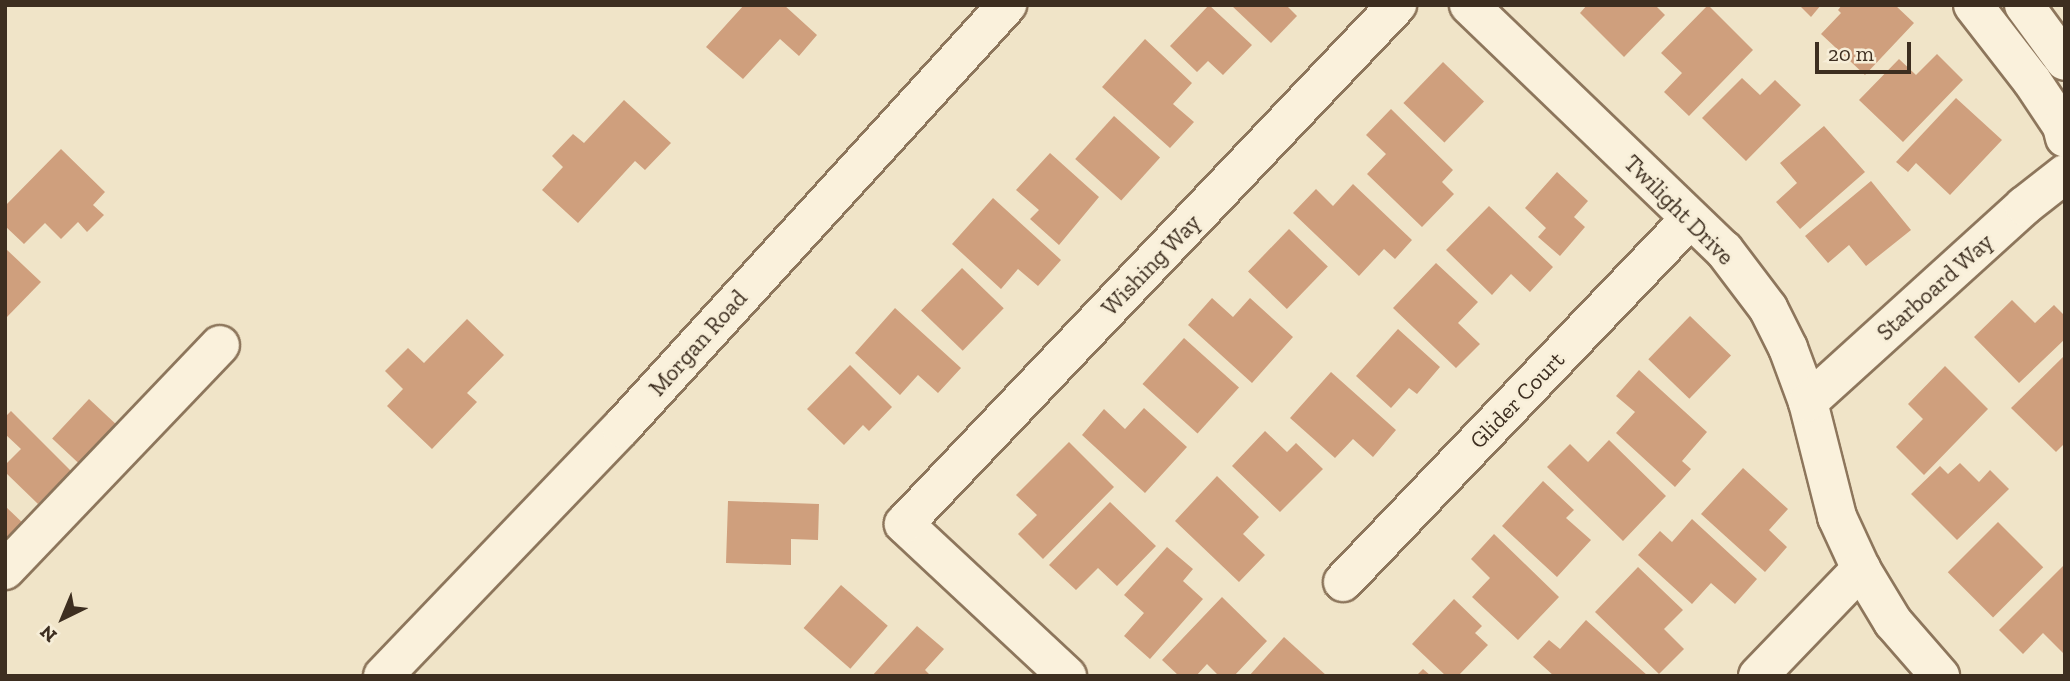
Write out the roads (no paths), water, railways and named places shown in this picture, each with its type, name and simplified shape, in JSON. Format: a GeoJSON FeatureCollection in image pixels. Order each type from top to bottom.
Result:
{"type":"FeatureCollection","features":[{"type":"Feature","properties":{"kind":"street","name":"Morgan Road"},"geometry":{"type":"LineString","coordinates":[[383,676],[621,428],[1007,5]]}},
{"type":"Feature","properties":{"kind":"street","name":"Wishing Way"},"geometry":{"type":"LineString","coordinates":[[1067,676],[904,524],[1397,5]]}},
{"type":"Feature","properties":{"kind":"street","name":"Twilight Drive"},"geometry":{"type":"LineString","coordinates":[[1469,5],[1724,250],[1768,308],[1788,348],[1808,402],[1837,517],[1861,569],[1893,622],[1940,676]]}},
{"type":"Feature","properties":{"kind":"street"},"geometry":{"type":"LineString","coordinates":[[1973,5],[2032,81],[2062,126],[2065,138]]}},
{"type":"Feature","properties":{"kind":"street"},"geometry":{"type":"LineString","coordinates":[[2024,5],[2065,61]]}},
{"type":"Feature","properties":{"kind":"street","name":"Starboard Way"},"geometry":{"type":"LineString","coordinates":[[1808,402],[2024,206],[2065,174]]}},
{"type":"Feature","properties":{"kind":"street","name":"Glider Court"},"geometry":{"type":"LineString","coordinates":[[1343,582],[1690,219]]}},
{"type":"Feature","properties":{"kind":"street"},"geometry":{"type":"LineString","coordinates":[[5,570],[220,345]]}},
{"type":"Feature","properties":{"kind":"street"},"geometry":{"type":"LineString","coordinates":[[1758,676],[1861,569]]}}]}
